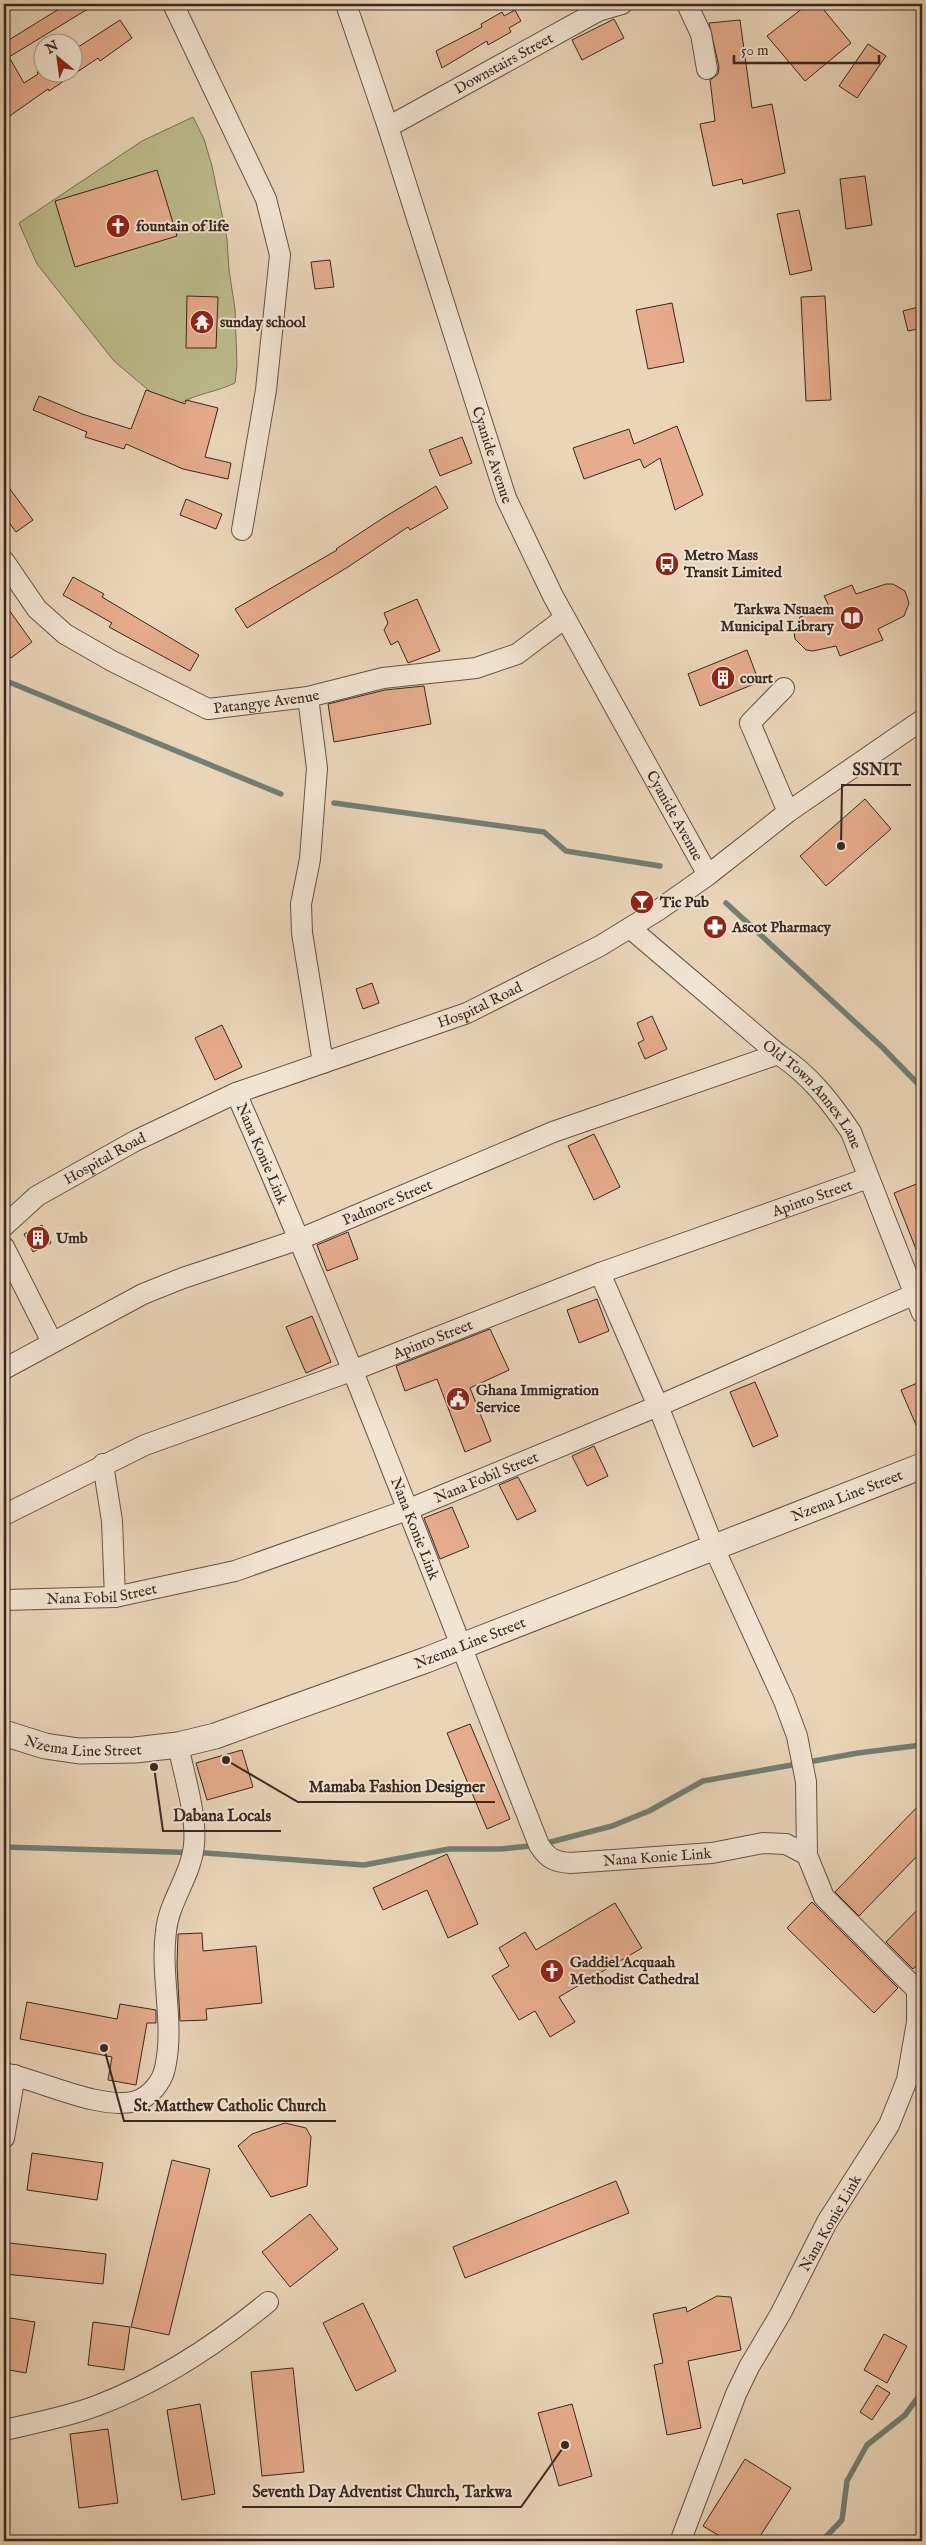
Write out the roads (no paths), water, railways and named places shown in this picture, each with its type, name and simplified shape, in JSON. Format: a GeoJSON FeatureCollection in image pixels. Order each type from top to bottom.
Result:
{"type":"FeatureCollection","features":[{"type":"Feature","properties":{"kind":"street"},"geometry":{"type":"LineString","coordinates":[[173,4],[266,199],[280,255],[266,390],[242,530]]}},
{"type":"Feature","properties":{"kind":"street","name":"Cyanide Avenue"},"geometry":{"type":"LineString","coordinates":[[346,4],[388,127],[506,498],[565,618],[708,875]]}},
{"type":"Feature","properties":{"kind":"street","name":"Downstairs Street"},"geometry":{"type":"LineString","coordinates":[[388,127],[599,7],[622,4]]}},
{"type":"Feature","properties":{"kind":"street"},"geometry":{"type":"LineString","coordinates":[[687,4],[701,34],[707,69]]}},
{"type":"Feature","properties":{"kind":"street","name":"Patangye Avenue"},"geometry":{"type":"LineString","coordinates":[[4,561],[37,609],[65,634],[112,661],[208,709],[308,697],[383,678],[476,668],[517,654],[565,618]]}},
{"type":"Feature","properties":{"kind":"street"},"geometry":{"type":"LineString","coordinates":[[784,688],[750,723],[788,812]]}},
{"type":"Feature","properties":{"kind":"street"},"geometry":{"type":"LineString","coordinates":[[308,697],[317,768],[310,859],[301,904],[302,933],[323,1063]]}},
{"type":"Feature","properties":{"kind":"street","name":"Hospital Road"},"geometry":{"type":"LineString","coordinates":[[4,1226],[37,1196],[135,1141],[236,1093],[467,1013],[600,946],[708,875],[788,812],[922,720]]}},
{"type":"Feature","properties":{"kind":"street","name":"Old Town Annex Lane"},"geometry":{"type":"LineString","coordinates":[[630,928],[778,1054],[798,1067],[834,1108],[851,1132],[868,1178],[919,1300]]}},
{"type":"Feature","properties":{"kind":"street","name":"Padmore Street"},"geometry":{"type":"LineString","coordinates":[[4,1369],[143,1294],[183,1278],[300,1238],[553,1132],[778,1054]]}},
{"type":"Feature","properties":{"kind":"street","name":"Nana Konie Link"},"geometry":{"type":"LineString","coordinates":[[236,1093],[300,1238],[354,1370],[539,1846],[545,1855],[555,1862],[609,1862],[712,1853],[763,1843],[786,1844],[807,1855],[824,1897],[917,1990],[917,2022],[907,2080],[889,2125],[827,2222],[781,2313],[749,2367],[736,2394],[682,2537],[683,2541]]}},
{"type":"Feature","properties":{"kind":"street","name":"Apinto Street"},"geometry":{"type":"LineString","coordinates":[[4,1515],[103,1464],[145,1445],[354,1370],[600,1272],[868,1178]]}},
{"type":"Feature","properties":{"kind":"street"},"geometry":{"type":"LineString","coordinates":[[4,1247],[52,1342]]}},
{"type":"Feature","properties":{"kind":"street"},"geometry":{"type":"LineString","coordinates":[[600,1272],[658,1406],[714,1548],[784,1701],[797,1736],[806,1782],[807,1855]]}},
{"type":"Feature","properties":{"kind":"street","name":"Nana Fobil Street"},"geometry":{"type":"LineString","coordinates":[[4,1600],[115,1597],[235,1571],[407,1510],[919,1300]]}},
{"type":"Feature","properties":{"kind":"street"},"geometry":{"type":"LineString","coordinates":[[103,1464],[112,1521],[115,1597]]}},
{"type":"Feature","properties":{"kind":"street","name":"Nzema Line Street"},"geometry":{"type":"LineString","coordinates":[[4,1733],[44,1746],[79,1751],[135,1750],[178,1744],[215,1736],[304,1706],[922,1466]]}},
{"type":"Feature","properties":{"kind":"street"},"geometry":{"type":"LineString","coordinates":[[4,2138],[9,2074],[87,2098],[110,2102],[136,2101],[154,2090],[160,2080],[165,2068],[167,2038],[166,1931],[170,1914],[187,1874],[194,1846],[194,1826],[178,1744]]}},
{"type":"Feature","properties":{"kind":"street"},"geometry":{"type":"LineString","coordinates":[[4,2430],[95,2406],[166,2374],[233,2331],[268,2302]]}},
{"type":"Feature","properties":{"kind":"waterway"},"geometry":{"type":"LineString","coordinates":[[4,680],[281,794]]}},
{"type":"Feature","properties":{"kind":"waterway"},"geometry":{"type":"LineString","coordinates":[[334,803],[544,832],[566,851],[660,866]]}},
{"type":"Feature","properties":{"kind":"waterway"},"geometry":{"type":"LineString","coordinates":[[726,903],[882,1047],[922,1088]]}},
{"type":"Feature","properties":{"kind":"waterway"},"geometry":{"type":"LineString","coordinates":[[4,1847],[205,1853],[364,1865],[449,1849],[501,1849],[539,1845],[612,1826],[649,1811],[703,1781],[858,1753],[922,1745]]}},
{"type":"Feature","properties":{"kind":"waterway"},"geometry":{"type":"LineString","coordinates":[[822,2541],[842,2520],[847,2481],[867,2445],[905,2415],[922,2392]]}},
{"type":"Feature","properties":{"kind":"place","name":"fountain of life"},"geometry":{"type":"Point","coordinates":[118,226]}},
{"type":"Feature","properties":{"kind":"place","name":"sunday school"},"geometry":{"type":"Point","coordinates":[202,322]}},
{"type":"Feature","properties":{"kind":"place","name":"Metro Mass Transit Limited"},"geometry":{"type":"Point","coordinates":[667,564]}},
{"type":"Feature","properties":{"kind":"place","name":"Tarkwa Nsuaem Municipal Library"},"geometry":{"type":"Point","coordinates":[852,618]}},
{"type":"Feature","properties":{"kind":"place","name":"court"},"geometry":{"type":"Point","coordinates":[723,678]}},
{"type":"Feature","properties":{"kind":"place","name":"SSNIT"},"geometry":{"type":"Point","coordinates":[841,846]}},
{"type":"Feature","properties":{"kind":"place","name":"Tic Pub"},"geometry":{"type":"Point","coordinates":[642,902]}},
{"type":"Feature","properties":{"kind":"place","name":"Ascot Pharmacy"},"geometry":{"type":"Point","coordinates":[715,927]}},
{"type":"Feature","properties":{"kind":"place","name":"Umb"},"geometry":{"type":"Point","coordinates":[38,1238]}},
{"type":"Feature","properties":{"kind":"place","name":"Ghana Immigration Service"},"geometry":{"type":"Point","coordinates":[458,1399]}},
{"type":"Feature","properties":{"kind":"place","name":"Mamaba Fashion Designer"},"geometry":{"type":"Point","coordinates":[226,1760]}},
{"type":"Feature","properties":{"kind":"place","name":"Dabana Locals"},"geometry":{"type":"Point","coordinates":[154,1767]}},
{"type":"Feature","properties":{"kind":"place","name":"Gaddiel Acquaah Methodist Cathedral"},"geometry":{"type":"Point","coordinates":[552,1971]}},
{"type":"Feature","properties":{"kind":"place","name":"St. Matthew Catholic Church"},"geometry":{"type":"Point","coordinates":[104,2048]}},
{"type":"Feature","properties":{"kind":"place","name":"Seventh Day Adventist Church, Tarkwa"},"geometry":{"type":"Point","coordinates":[565,2445]}}]}
